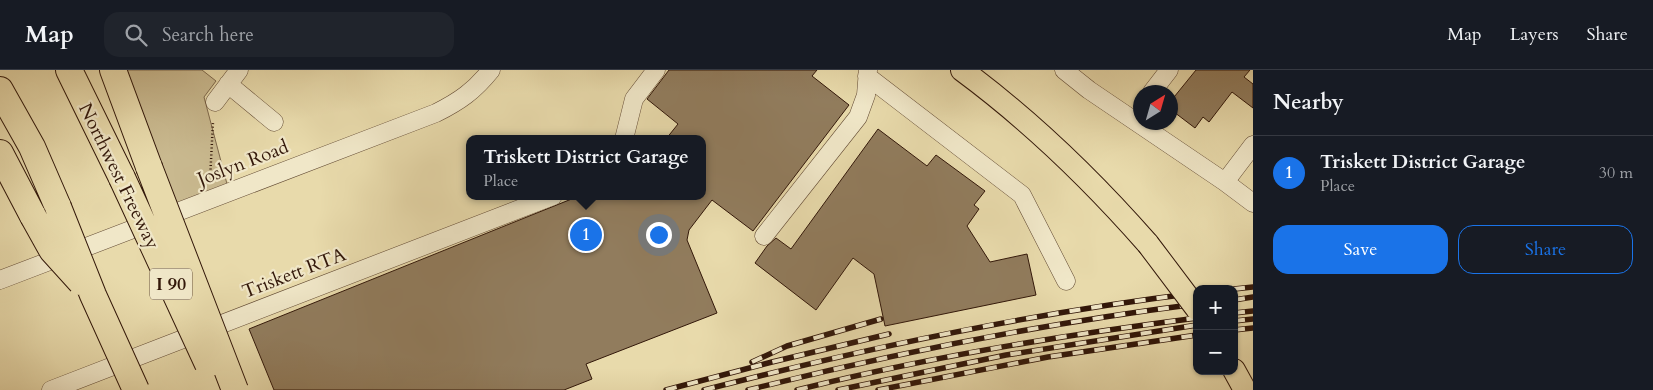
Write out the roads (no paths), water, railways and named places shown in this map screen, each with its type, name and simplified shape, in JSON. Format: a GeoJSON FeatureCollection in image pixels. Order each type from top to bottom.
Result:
{"type":"FeatureCollection","features":[{"type":"Feature","properties":{"kind":"highway","name":"Northwest Freeway"},"geometry":{"type":"LineString","coordinates":[[69,70],[122,178],[220,390]]}},
{"type":"Feature","properties":{"kind":"highway"},"geometry":{"type":"LineString","coordinates":[[113,70],[235,390]]}},
{"type":"Feature","properties":{"kind":"highway"},"geometry":{"type":"LineString","coordinates":[[0,90],[32,147],[93,295],[136,390]]}},
{"type":"Feature","properties":{"kind":"highway"},"geometry":{"type":"LineString","coordinates":[[0,153],[52,250],[93,295]]}},
{"type":"Feature","properties":{"kind":"main road"},"geometry":{"type":"LineString","coordinates":[[962,70],[1044,136],[1080,170],[1148,244],[1193,304]]}},
{"type":"Feature","properties":{"kind":"street"},"geometry":{"type":"LineString","coordinates":[[215,102],[239,70]]}},
{"type":"Feature","properties":{"kind":"street","name":"Joslyn Road"},"geometry":{"type":"LineString","coordinates":[[0,280],[436,113],[459,101],[484,79],[491,70]]}},
{"type":"Feature","properties":{"kind":"street"},"geometry":{"type":"LineString","coordinates":[[625,135],[634,99],[656,70]]}},
{"type":"Feature","properties":{"kind":"street"},"geometry":{"type":"LineString","coordinates":[[1064,70],[1133,111]]}},
{"type":"Feature","properties":{"kind":"street"},"geometry":{"type":"LineString","coordinates":[[1157,85],[1169,70]]}},
{"type":"Feature","properties":{"kind":"street"},"geometry":{"type":"LineString","coordinates":[[764,236],[858,117],[866,95],[868,73]]}},
{"type":"Feature","properties":{"kind":"street"},"geometry":{"type":"LineString","coordinates":[[868,73],[1022,195],[1066,281]]}},
{"type":"Feature","properties":{"kind":"street"},"geometry":{"type":"LineString","coordinates":[[228,84],[274,122]]}},
{"type":"Feature","properties":{"kind":"street"},"geometry":{"type":"LineString","coordinates":[[1158,130],[1253,203]]}},
{"type":"Feature","properties":{"kind":"street"},"geometry":{"type":"LineString","coordinates":[[1225,182],[1253,145]]}},
{"type":"Feature","properties":{"kind":"street","name":"Triskett RTA"},"geometry":{"type":"LineString","coordinates":[[51,390],[542,200]]}},
{"type":"Feature","properties":{"kind":"railway"},"geometry":{"type":"LineString","coordinates":[[1238,289],[1253,287]]}},
{"type":"Feature","properties":{"kind":"railway"},"geometry":{"type":"LineString","coordinates":[[704,390],[826,360],[949,333],[1011,321],[1193,294]]}},
{"type":"Feature","properties":{"kind":"railway"},"geometry":{"type":"LineString","coordinates":[[1238,299],[1253,297]]}},
{"type":"Feature","properties":{"kind":"railway"},"geometry":{"type":"LineString","coordinates":[[748,390],[971,340],[1084,320],[1193,305]]}},
{"type":"Feature","properties":{"kind":"railway"},"geometry":{"type":"LineString","coordinates":[[1238,313],[1253,311]]}},
{"type":"Feature","properties":{"kind":"railway"},"geometry":{"type":"LineString","coordinates":[[752,362],[787,346],[881,319]]}},
{"type":"Feature","properties":{"kind":"railway"},"geometry":{"type":"LineString","coordinates":[[797,390],[946,357],[1096,332],[1193,319]]}},
{"type":"Feature","properties":{"kind":"railway"},"geometry":{"type":"LineString","coordinates":[[1238,321],[1253,319]]}},
{"type":"Feature","properties":{"kind":"railway"},"geometry":{"type":"LineString","coordinates":[[838,390],[1006,355],[1193,326]]}},
{"type":"Feature","properties":{"kind":"railway"},"geometry":{"type":"LineString","coordinates":[[1238,330],[1253,328]]}},
{"type":"Feature","properties":{"kind":"railway"},"geometry":{"type":"LineString","coordinates":[[666,390],[889,334]]}},
{"type":"Feature","properties":{"kind":"railway"},"geometry":{"type":"LineString","coordinates":[[878,390],[1048,357],[1193,336]]}},
{"type":"Feature","properties":{"kind":"place","name":"Triskett District Garage"},"geometry":{"type":"Point","coordinates":[586,235]}}]}
